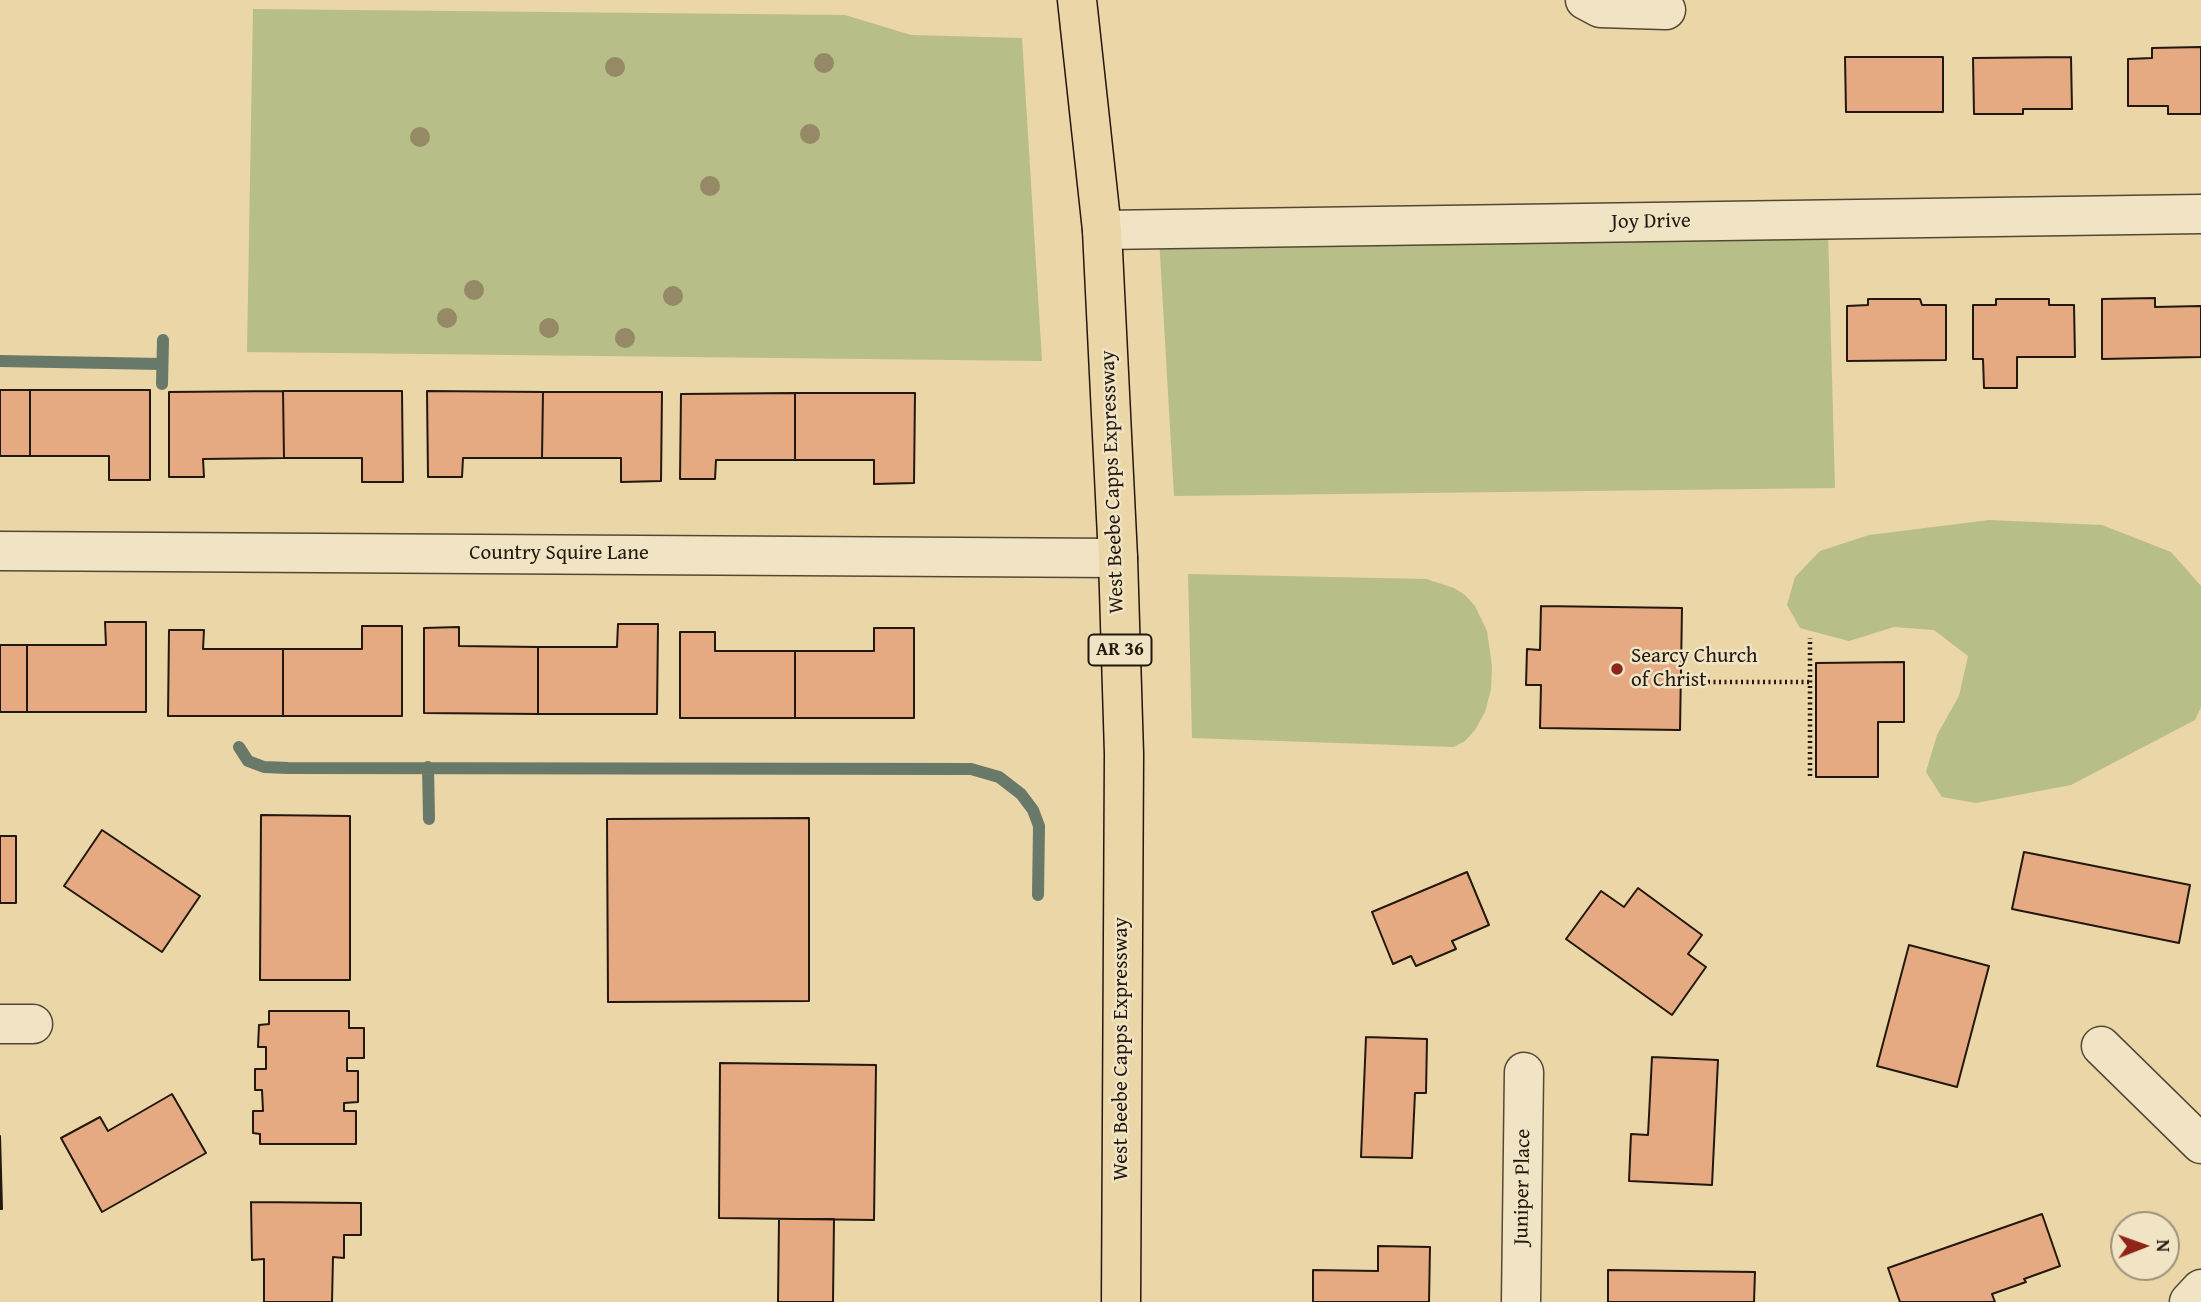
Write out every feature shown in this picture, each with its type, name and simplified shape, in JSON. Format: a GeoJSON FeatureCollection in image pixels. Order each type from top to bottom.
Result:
{"type":"FeatureCollection","features":[{"type":"Feature","properties":{"kind":"main road","name":"West Beebe Capps Expressway"},"geometry":{"type":"LineString","coordinates":[[1077,0],[1102,230],[1118,558],[1124,754],[1121,1302]]}},
{"type":"Feature","properties":{"kind":"street"},"geometry":{"type":"LineString","coordinates":[[1585,0],[1600,8],[1666,10]]}},
{"type":"Feature","properties":{"kind":"street","name":"Joy Drive"},"geometry":{"type":"LineString","coordinates":[[1102,230],[2201,214]]}},
{"type":"Feature","properties":{"kind":"street","name":"Country Squire Lane"},"geometry":{"type":"LineString","coordinates":[[0,551],[1118,558]]}},
{"type":"Feature","properties":{"kind":"street"},"geometry":{"type":"LineString","coordinates":[[2101,1046],[2201,1144]]}},
{"type":"Feature","properties":{"kind":"street","name":"Juniper Place"},"geometry":{"type":"LineString","coordinates":[[1521,1302],[1524,1072]]}},
{"type":"Feature","properties":{"kind":"street"},"geometry":{"type":"LineString","coordinates":[[2189,1302],[2201,1289]]}},
{"type":"Feature","properties":{"kind":"path"},"geometry":{"type":"LineString","coordinates":[[1810,638],[1810,776]]}},
{"type":"Feature","properties":{"kind":"path"},"geometry":{"type":"LineString","coordinates":[[1686,682],[1810,682]]}},
{"type":"Feature","properties":{"kind":"green space"},"geometry":{"type":"Polygon","coordinates":[[[253,9],[845,15],[911,35],[1022,38],[1042,361],[247,352],[253,9]]]}},
{"type":"Feature","properties":{"kind":"green space"},"geometry":{"type":"Polygon","coordinates":[[[1828,231],[1835,488],[1174,496],[1159,237],[1828,231]]]}},
{"type":"Feature","properties":{"kind":"green space"},"geometry":{"type":"Polygon","coordinates":[[[1989,520],[2102,525],[2171,552],[2201,586],[2201,707],[2195,720],[2071,785],[1976,803],[1942,797],[1926,772],[1937,735],[1959,696],[1968,656],[1934,630],[1894,627],[1849,641],[1800,628],[1787,605],[1795,577],[1820,551],[1869,535],[1989,520]]]}},
{"type":"Feature","properties":{"kind":"green space"},"geometry":{"type":"Polygon","coordinates":[[[1188,574],[1426,579],[1454,588],[1475,606],[1487,631],[1492,666],[1491,689],[1485,712],[1475,730],[1465,741],[1454,747],[1192,738],[1188,574]]]}},
{"type":"Feature","properties":{"kind":"building"},"geometry":{"type":"Polygon","coordinates":[[[2201,47],[2201,114],[2168,114],[2168,106],[2128,106],[2128,59],[2152,58],[2152,48],[2201,47]]]}},
{"type":"Feature","properties":{"kind":"building"},"geometry":{"type":"Polygon","coordinates":[[[1845,57],[1943,57],[1943,112],[1846,112],[1845,57]]]}},
{"type":"Feature","properties":{"kind":"building"},"geometry":{"type":"Polygon","coordinates":[[[2071,57],[2072,109],[2023,109],[2023,114],[1974,114],[1973,58],[2071,57]]]}},
{"type":"Feature","properties":{"kind":"building"},"geometry":{"type":"Polygon","coordinates":[[[2155,298],[2155,307],[2201,306],[2201,357],[2102,359],[2102,299],[2155,298]]]}},
{"type":"Feature","properties":{"kind":"building"},"geometry":{"type":"Polygon","coordinates":[[[1868,299],[1920,299],[1922,305],[1946,305],[1946,360],[1847,361],[1847,306],[1868,305],[1868,299]]]}},
{"type":"Feature","properties":{"kind":"building"},"geometry":{"type":"Polygon","coordinates":[[[1996,299],[2049,299],[2049,305],[2074,305],[2075,357],[2017,357],[2017,388],[1984,388],[1983,359],[1973,359],[1973,305],[1996,305],[1996,299]]]}},
{"type":"Feature","properties":{"kind":"building"},"geometry":{"type":"Polygon","coordinates":[[[0,390],[30,390],[30,456],[0,456],[0,390]]]}},
{"type":"Feature","properties":{"kind":"building"},"geometry":{"type":"Polygon","coordinates":[[[30,390],[150,390],[150,480],[109,480],[109,456],[30,456],[30,390]]]}},
{"type":"Feature","properties":{"kind":"building"},"geometry":{"type":"Polygon","coordinates":[[[283,391],[402,391],[403,482],[362,482],[362,458],[284,458],[283,391]]]}},
{"type":"Feature","properties":{"kind":"building"},"geometry":{"type":"Polygon","coordinates":[[[283,391],[284,458],[203,459],[204,477],[169,477],[169,392],[283,391]]]}},
{"type":"Feature","properties":{"kind":"building"},"geometry":{"type":"Polygon","coordinates":[[[427,391],[543,392],[542,458],[463,458],[462,477],[428,477],[427,391]]]}},
{"type":"Feature","properties":{"kind":"building"},"geometry":{"type":"Polygon","coordinates":[[[543,392],[662,392],[661,481],[621,482],[621,458],[542,458],[543,392]]]}},
{"type":"Feature","properties":{"kind":"building"},"geometry":{"type":"Polygon","coordinates":[[[795,393],[795,460],[716,460],[715,479],[680,479],[681,394],[795,393]]]}},
{"type":"Feature","properties":{"kind":"building"},"geometry":{"type":"Polygon","coordinates":[[[795,393],[915,393],[914,483],[874,484],[874,460],[795,460],[795,393]]]}},
{"type":"Feature","properties":{"kind":"building"},"geometry":{"type":"Polygon","coordinates":[[[1541,606],[1682,608],[1680,730],[1540,728],[1541,685],[1526,685],[1527,649],[1540,650],[1541,606]]]}},
{"type":"Feature","properties":{"kind":"building"},"geometry":{"type":"Polygon","coordinates":[[[105,622],[146,622],[146,712],[27,712],[27,645],[106,645],[105,622]]]}},
{"type":"Feature","properties":{"kind":"building"},"geometry":{"type":"Polygon","coordinates":[[[618,624],[658,624],[657,714],[538,714],[538,647],[617,647],[618,624]]]}},
{"type":"Feature","properties":{"kind":"building"},"geometry":{"type":"Polygon","coordinates":[[[362,626],[402,626],[402,716],[283,716],[283,649],[362,649],[362,626]]]}},
{"type":"Feature","properties":{"kind":"building"},"geometry":{"type":"Polygon","coordinates":[[[459,627],[459,646],[538,647],[538,714],[424,713],[424,628],[459,627]]]}},
{"type":"Feature","properties":{"kind":"building"},"geometry":{"type":"Polygon","coordinates":[[[874,628],[914,628],[914,718],[795,718],[795,651],[874,651],[874,628]]]}},
{"type":"Feature","properties":{"kind":"building"},"geometry":{"type":"Polygon","coordinates":[[[169,630],[204,630],[203,649],[283,649],[283,716],[168,716],[169,630]]]}},
{"type":"Feature","properties":{"kind":"building"},"geometry":{"type":"Polygon","coordinates":[[[680,632],[715,632],[715,651],[795,651],[795,718],[680,718],[680,632]]]}},
{"type":"Feature","properties":{"kind":"building"},"geometry":{"type":"Polygon","coordinates":[[[0,645],[27,645],[27,712],[0,712],[0,645]]]}},
{"type":"Feature","properties":{"kind":"building"},"geometry":{"type":"Polygon","coordinates":[[[1904,662],[1904,722],[1878,722],[1878,777],[1816,777],[1816,663],[1904,662]]]}},
{"type":"Feature","properties":{"kind":"building"},"geometry":{"type":"Polygon","coordinates":[[[261,815],[350,816],[350,980],[260,980],[261,815]]]}},
{"type":"Feature","properties":{"kind":"building"},"geometry":{"type":"Polygon","coordinates":[[[809,818],[809,1001],[608,1002],[607,819],[809,818]]]}},
{"type":"Feature","properties":{"kind":"building"},"geometry":{"type":"Polygon","coordinates":[[[102,830],[200,896],[162,952],[64,886],[102,830]]]}},
{"type":"Feature","properties":{"kind":"building"},"geometry":{"type":"Polygon","coordinates":[[[0,836],[16,836],[16,903],[0,903],[0,836]]]}},
{"type":"Feature","properties":{"kind":"building"},"geometry":{"type":"Polygon","coordinates":[[[2024,852],[2190,885],[2179,943],[2012,909],[2024,852]]]}},
{"type":"Feature","properties":{"kind":"building"},"geometry":{"type":"Polygon","coordinates":[[[1467,872],[1489,925],[1452,941],[1456,949],[1416,966],[1411,956],[1393,964],[1372,912],[1467,872]]]}},
{"type":"Feature","properties":{"kind":"building"},"geometry":{"type":"Polygon","coordinates":[[[1638,888],[1702,935],[1688,954],[1706,967],[1672,1015],[1566,939],[1601,891],[1624,907],[1638,888]]]}},
{"type":"Feature","properties":{"kind":"building"},"geometry":{"type":"Polygon","coordinates":[[[1909,945],[1989,966],[1957,1087],[1877,1066],[1909,945]]]}},
{"type":"Feature","properties":{"kind":"building"},"geometry":{"type":"Polygon","coordinates":[[[269,1011],[349,1011],[349,1028],[364,1028],[364,1058],[347,1058],[347,1071],[358,1071],[358,1102],[344,1103],[344,1111],[356,1111],[356,1144],[260,1144],[260,1134],[253,1133],[253,1111],[263,1111],[262,1090],[255,1090],[255,1069],[266,1069],[266,1047],[258,1047],[259,1025],[269,1024],[269,1011]]]}},
{"type":"Feature","properties":{"kind":"building"},"geometry":{"type":"Polygon","coordinates":[[[1366,1037],[1427,1039],[1426,1093],[1415,1093],[1412,1158],[1361,1157],[1366,1037]]]}},
{"type":"Feature","properties":{"kind":"building"},"geometry":{"type":"Polygon","coordinates":[[[1652,1057],[1718,1060],[1712,1185],[1629,1181],[1631,1134],[1648,1135],[1652,1057]]]}},
{"type":"Feature","properties":{"kind":"building"},"geometry":{"type":"Polygon","coordinates":[[[720,1063],[876,1065],[874,1220],[719,1218],[720,1063]]]}},
{"type":"Feature","properties":{"kind":"building"},"geometry":{"type":"Polygon","coordinates":[[[172,1094],[206,1153],[102,1212],[61,1138],[100,1117],[108,1131],[172,1094]]]}},
{"type":"Feature","properties":{"kind":"building"},"geometry":{"type":"Polygon","coordinates":[[[0,1136],[2,1209],[0,1209],[0,1136]]]}},
{"type":"Feature","properties":{"kind":"building"},"geometry":{"type":"Polygon","coordinates":[[[251,1202],[361,1203],[361,1235],[344,1235],[344,1258],[333,1257],[332,1302],[264,1302],[264,1259],[252,1260],[251,1202]]]}},
{"type":"Feature","properties":{"kind":"building"},"geometry":{"type":"Polygon","coordinates":[[[2042,1214],[2060,1266],[1992,1294],[1995,1302],[1900,1302],[1888,1268],[2042,1214]]]}},
{"type":"Feature","properties":{"kind":"building"},"geometry":{"type":"Polygon","coordinates":[[[779,1219],[834,1219],[833,1302],[778,1302],[779,1219]]]}},
{"type":"Feature","properties":{"kind":"building"},"geometry":{"type":"Polygon","coordinates":[[[1378,1246],[1430,1247],[1429,1302],[1313,1302],[1313,1270],[1378,1271],[1378,1246]]]}},
{"type":"Feature","properties":{"kind":"building"},"geometry":{"type":"Polygon","coordinates":[[[1608,1270],[1755,1272],[1754,1302],[1608,1302],[1608,1270]]]}},
{"type":"Feature","properties":{"kind":"waterway"},"geometry":{"type":"LineString","coordinates":[[162,384],[163,340]]}},
{"type":"Feature","properties":{"kind":"waterway"},"geometry":{"type":"LineString","coordinates":[[0,361],[162,364]]}},
{"type":"Feature","properties":{"kind":"waterway"},"geometry":{"type":"LineString","coordinates":[[239,747],[248,761],[264,767],[288,768],[971,769],[999,777],[1021,794],[1033,810],[1039,826],[1038,895]]}},
{"type":"Feature","properties":{"kind":"waterway"},"geometry":{"type":"LineString","coordinates":[[428,767],[429,819]]}},
{"type":"Feature","properties":{"kind":"place","name":"Searcy Church of Christ"},"geometry":{"type":"Point","coordinates":[1617,669]}}]}
